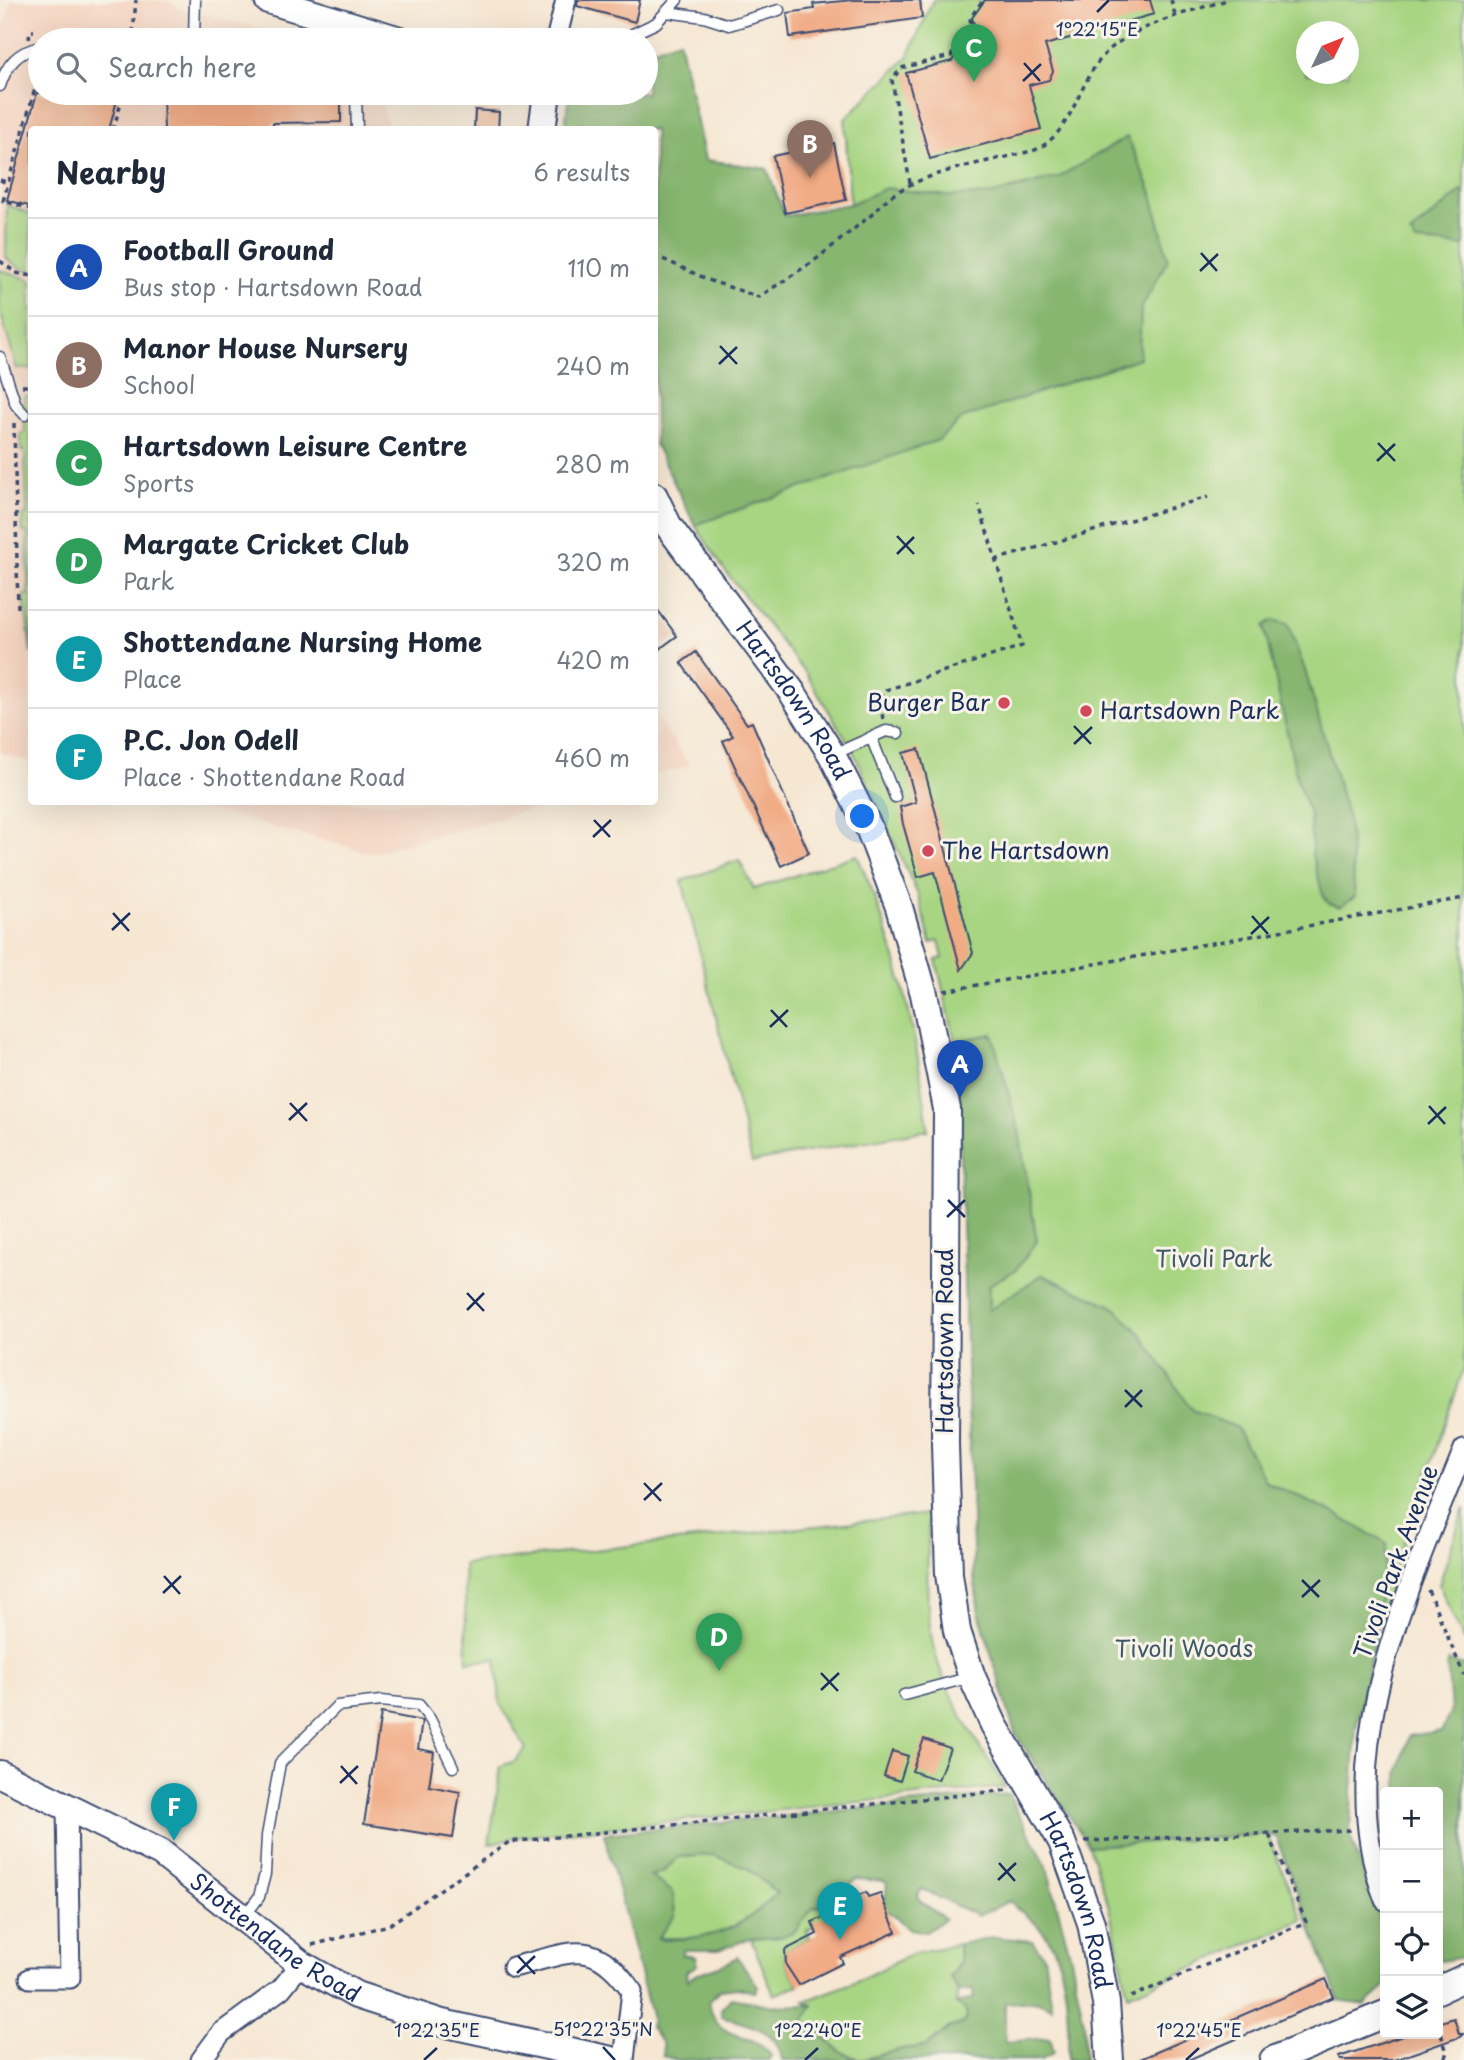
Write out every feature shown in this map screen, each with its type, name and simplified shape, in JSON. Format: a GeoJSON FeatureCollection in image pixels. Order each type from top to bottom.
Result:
{"type":"FeatureCollection","features":[{"type":"Feature","properties":{"kind":"main road"},"geometry":{"type":"LineString","coordinates":[[268,0],[320,28]]}},
{"type":"Feature","properties":{"kind":"main road"},"geometry":{"type":"LineString","coordinates":[[543,126],[545,105]]}},
{"type":"Feature","properties":{"kind":"main road","name":"Hartsdown Road"},"geometry":{"type":"LineString","coordinates":[[658,504],[669,527],[792,692],[832,755],[869,828],[898,907],[925,994],[947,1109],[945,1444],[949,1574],[957,1631],[972,1677],[1030,1788],[1062,1842],[1091,1923],[1106,2003],[1110,2060]]}},
{"type":"Feature","properties":{"kind":"main road","name":"Shottendane Road"},"geometry":{"type":"LineString","coordinates":[[0,1774],[161,1853],[244,1917],[356,1995],[442,2023],[611,2060]]}},
{"type":"Feature","properties":{"kind":"main road"},"geometry":{"type":"LineString","coordinates":[[1443,1988],[1464,1978]]}},
{"type":"Feature","properties":{"kind":"main road"},"geometry":{"type":"LineString","coordinates":[[1273,2060],[1380,2016]]}},
{"type":"Feature","properties":{"kind":"street"},"geometry":{"type":"LineString","coordinates":[[559,28],[566,0]]}},
{"type":"Feature","properties":{"kind":"street","name":"Tivoli Park Avenue"},"geometry":{"type":"LineString","coordinates":[[1380,1878],[1368,1826],[1370,1730],[1383,1669],[1412,1579],[1464,1449]]}},
{"type":"Feature","properties":{"kind":"street"},"geometry":{"type":"LineString","coordinates":[[30,1978],[70,1978],[67,1807]]}},
{"type":"Feature","properties":{"kind":"street"},"geometry":{"type":"LineString","coordinates":[[513,1967],[582,1952],[600,1956],[616,1969],[632,1992],[624,2060]]}},
{"type":"Feature","properties":{"kind":"street"},"geometry":{"type":"LineString","coordinates":[[201,2060],[221,2033],[281,1989],[302,1956]]}},
{"type":"Feature","properties":{"kind":"lane"},"geometry":{"type":"LineString","coordinates":[[194,28],[195,0]]}},
{"type":"Feature","properties":{"kind":"lane"},"geometry":{"type":"LineString","coordinates":[[649,28],[677,0]]}},
{"type":"Feature","properties":{"kind":"lane"},"geometry":{"type":"LineString","coordinates":[[666,12],[704,17],[729,25],[779,10]]}},
{"type":"Feature","properties":{"kind":"lane"},"geometry":{"type":"LineString","coordinates":[[0,86],[5,68],[12,60],[28,53]]}},
{"type":"Feature","properties":{"kind":"lane"},"geometry":{"type":"LineString","coordinates":[[356,105],[356,126]]}},
{"type":"Feature","properties":{"kind":"lane"},"geometry":{"type":"LineString","coordinates":[[0,357],[16,405],[25,415]]}},
{"type":"Feature","properties":{"kind":"lane"},"geometry":{"type":"LineString","coordinates":[[832,755],[886,732],[898,733]]}},
{"type":"Feature","properties":{"kind":"lane"},"geometry":{"type":"LineString","coordinates":[[872,737],[895,797]]}},
{"type":"Feature","properties":{"kind":"lane"},"geometry":{"type":"LineString","coordinates":[[904,1695],[972,1677]]}},
{"type":"Feature","properties":{"kind":"lane"},"geometry":{"type":"LineString","coordinates":[[244,1917],[259,1897],[265,1874],[267,1836],[280,1763],[337,1706],[381,1701],[419,1705],[430,1719],[453,1767]]}},
{"type":"Feature","properties":{"kind":"path"},"geometry":{"type":"LineString","coordinates":[[135,28],[136,0]]}},
{"type":"Feature","properties":{"kind":"path"},"geometry":{"type":"LineString","coordinates":[[1171,0],[1175,15]]}},
{"type":"Feature","properties":{"kind":"path"},"geometry":{"type":"LineString","coordinates":[[658,257],[711,281],[759,298],[814,261],[875,212],[883,201],[911,183],[1035,150],[1050,142],[1104,54],[1116,44],[1175,15],[1227,0]]}},
{"type":"Feature","properties":{"kind":"path"},"geometry":{"type":"LineString","coordinates":[[911,183],[891,80],[901,68],[951,56],[971,27],[970,18],[982,1]]}},
{"type":"Feature","properties":{"kind":"path"},"geometry":{"type":"LineString","coordinates":[[28,208],[3,201],[30,105]]}},
{"type":"Feature","properties":{"kind":"path"},"geometry":{"type":"LineString","coordinates":[[114,126],[120,105]]}},
{"type":"Feature","properties":{"kind":"path"},"geometry":{"type":"LineString","coordinates":[[0,180],[8,183]]}},
{"type":"Feature","properties":{"kind":"path"},"geometry":{"type":"LineString","coordinates":[[0,261],[16,273],[28,275]]}},
{"type":"Feature","properties":{"kind":"path"},"geometry":{"type":"LineString","coordinates":[[16,405],[18,610]]}},
{"type":"Feature","properties":{"kind":"path"},"geometry":{"type":"LineString","coordinates":[[995,560],[1208,497]]}},
{"type":"Feature","properties":{"kind":"path"},"geometry":{"type":"LineString","coordinates":[[886,732],[880,702],[886,690],[1022,646],[979,505]]}},
{"type":"Feature","properties":{"kind":"path"},"geometry":{"type":"LineString","coordinates":[[925,994],[1464,898]]}},
{"type":"Feature","properties":{"kind":"path"},"geometry":{"type":"LineString","coordinates":[[1412,1579],[1429,1590],[1464,1675]]}},
{"type":"Feature","properties":{"kind":"path"},"geometry":{"type":"LineString","coordinates":[[302,1956],[389,1925],[509,1842],[1030,1788]]}},
{"type":"Feature","properties":{"kind":"path"},"geometry":{"type":"LineString","coordinates":[[1062,1842],[1350,1830],[1368,1826]]}},
{"type":"Feature","properties":{"kind":"path"},"geometry":{"type":"LineString","coordinates":[[1131,1997],[1306,1922],[1269,1832]]}},
{"type":"Feature","properties":{"kind":"path"},"geometry":{"type":"LineString","coordinates":[[1443,2039],[1447,2052],[1444,2060]]}},
{"type":"Feature","properties":{"kind":"shaded area"},"geometry":{"type":"Polygon","coordinates":[[[12,0],[167,0],[179,8],[257,28],[28,28],[28,105],[383,105],[388,126],[28,126],[28,761],[0,753],[0,39],[12,0]]]}},
{"type":"Feature","properties":{"kind":"shaded area"},"geometry":{"type":"Polygon","coordinates":[[[658,718],[690,766],[658,774],[658,718]]]}},
{"type":"Feature","properties":{"kind":"shaded area"},"geometry":{"type":"Polygon","coordinates":[[[190,805],[548,805],[371,853],[190,805]]]}},
{"type":"Feature","properties":{"kind":"green space","name":"Tivoli Park"},"geometry":{"type":"Polygon","coordinates":[[[933,0],[1464,0],[1464,1368],[1396,1565],[1375,1637],[1356,1728],[1015,1733],[979,1612],[974,1575],[957,1049],[936,960],[943,958],[939,941],[931,943],[918,895],[853,751],[807,675],[723,568],[695,525],[658,450],[658,126],[565,126],[568,105],[658,105],[658,48],[679,40],[705,160],[767,169],[785,216],[850,204],[845,119],[908,57],[933,0]]]}},
{"type":"Feature","properties":{"kind":"green space"},"geometry":{"type":"Polygon","coordinates":[[[679,40],[705,160],[767,169],[785,216],[850,204],[886,188],[949,196],[989,195],[1059,177],[1127,137],[1151,190],[1168,259],[1141,309],[1139,358],[961,419],[939,440],[695,525],[658,450],[658,126],[565,126],[568,105],[658,105],[658,48],[679,40]]]}},
{"type":"Feature","properties":{"kind":"green space"},"geometry":{"type":"Polygon","coordinates":[[[1464,189],[1464,246],[1416,242],[1410,234],[1464,189]]]}},
{"type":"Feature","properties":{"kind":"green space"},"geometry":{"type":"Polygon","coordinates":[[[7,205],[28,213],[28,271],[6,258],[7,205]]]}},
{"type":"Feature","properties":{"kind":"green space"},"geometry":{"type":"Polygon","coordinates":[[[0,270],[28,279],[28,369],[17,369],[0,311],[0,270]]]}},
{"type":"Feature","properties":{"kind":"green space"},"geometry":{"type":"Polygon","coordinates":[[[24,396],[28,396],[28,594],[27,532],[23,532],[22,516],[27,515],[25,451],[21,451],[21,434],[25,433],[24,396]]]}},
{"type":"Feature","properties":{"kind":"green space"},"geometry":{"type":"Polygon","coordinates":[[[28,594],[28,628],[24,595],[28,594]]]}},
{"type":"Feature","properties":{"kind":"green space"},"geometry":{"type":"Polygon","coordinates":[[[1273,620],[1288,624],[1305,670],[1348,819],[1355,897],[1340,907],[1328,903],[1323,895],[1312,855],[1310,816],[1298,783],[1264,626],[1273,620]]]}},
{"type":"Feature","properties":{"kind":"green space"},"geometry":{"type":"Polygon","coordinates":[[[857,855],[884,923],[904,990],[918,1059],[928,1130],[752,1162],[682,881],[739,860],[754,889],[857,855]]]}},
{"type":"Feature","properties":{"kind":"green space","name":"Tivoli Woods"},"geometry":{"type":"Polygon","coordinates":[[[992,1034],[1019,1131],[1037,1241],[1016,1270],[989,1285],[989,1310],[1042,1275],[1113,1306],[1141,1334],[1192,1410],[1236,1427],[1266,1482],[1331,1512],[1387,1544],[1375,1637],[1356,1728],[1350,1826],[1350,1836],[1380,1919],[1380,1992],[1365,2005],[1339,2001],[1276,1837],[1266,1834],[1089,1846],[1015,1733],[979,1612],[974,1575],[956,1041],[992,1034]]]}},
{"type":"Feature","properties":{"kind":"green space"},"geometry":{"type":"Polygon","coordinates":[[[1464,1508],[1464,1641],[1439,1585],[1464,1508]]]}},
{"type":"Feature","properties":{"kind":"green space"},"geometry":{"type":"Polygon","coordinates":[[[928,1514],[928,1602],[935,1653],[956,1705],[1005,1787],[510,1838],[489,1844],[501,1766],[515,1761],[526,1749],[500,1704],[496,1659],[467,1662],[464,1564],[928,1514]]]}},
{"type":"Feature","properties":{"kind":"green space"},"geometry":{"type":"Polygon","coordinates":[[[1447,1661],[1464,1665],[1464,1957],[1443,1961],[1443,1787],[1398,1787],[1398,1774],[1409,1736],[1442,1731],[1451,1710],[1447,1661]]]}},
{"type":"Feature","properties":{"kind":"green space"},"geometry":{"type":"Polygon","coordinates":[[[1008,1794],[1046,1864],[1071,1958],[1084,2023],[1085,2060],[1068,2060],[1066,1992],[1058,1958],[1051,1943],[1038,1926],[1009,1901],[978,1916],[921,1889],[917,1895],[919,1900],[945,1919],[926,1932],[910,1929],[884,1908],[887,1884],[884,1881],[856,1879],[831,1903],[813,1908],[795,1931],[781,1937],[749,1939],[718,1950],[684,1950],[682,1955],[695,1957],[697,1965],[686,1972],[687,1980],[737,1957],[758,1986],[755,1992],[738,1988],[719,1990],[709,2002],[713,2016],[727,2031],[763,2047],[771,2055],[769,2060],[678,2060],[663,2056],[662,2043],[650,2027],[652,2019],[604,1834],[1008,1794]],[[714,1855],[679,1857],[662,1872],[650,1876],[673,1892],[675,1915],[658,1938],[663,1940],[698,1937],[726,1930],[764,1906],[777,1893],[747,1868],[714,1855]]]}},
{"type":"Feature","properties":{"kind":"green space"},"geometry":{"type":"Polygon","coordinates":[[[1267,1834],[1303,1920],[1128,1995],[1109,1907],[1089,1846],[1267,1834]]]}},
{"type":"Feature","properties":{"kind":"green space"},"geometry":{"type":"Polygon","coordinates":[[[714,1855],[747,1868],[777,1893],[749,1919],[709,1938],[658,1938],[675,1915],[649,1876],[662,1872],[679,1857],[714,1855]]]}},
{"type":"Feature","properties":{"kind":"green space"},"geometry":{"type":"Polygon","coordinates":[[[837,1899],[848,1924],[812,1922],[814,1927],[806,1931],[809,1937],[785,1951],[786,1965],[799,1985],[774,1995],[749,1934],[837,1899]]]}},
{"type":"Feature","properties":{"kind":"green space"},"geometry":{"type":"Polygon","coordinates":[[[993,1937],[1032,1941],[1044,1956],[1052,2007],[1035,2001],[1005,2003],[1005,2042],[1050,2038],[1054,2052],[1041,2060],[861,2060],[902,2049],[927,2046],[949,2028],[963,2023],[967,2016],[965,2009],[956,2004],[974,1998],[973,1990],[958,1991],[950,1977],[960,1962],[959,1944],[993,1937]]]}},
{"type":"Feature","properties":{"kind":"green space"},"geometry":{"type":"Polygon","coordinates":[[[959,1944],[960,1962],[950,1977],[958,1991],[956,2004],[965,2009],[968,2016],[963,2023],[949,2028],[927,2046],[902,2049],[861,2060],[841,2052],[804,2020],[813,2005],[805,2001],[857,1981],[914,1953],[959,1944]]]}},
{"type":"Feature","properties":{"kind":"green space"},"geometry":{"type":"Polygon","coordinates":[[[731,1998],[774,2006],[813,2005],[804,2021],[841,2052],[857,2060],[782,2060],[775,2040],[768,2034],[722,2016],[721,2009],[731,1998]]]}},
{"type":"Feature","properties":{"kind":"building"},"geometry":{"type":"Polygon","coordinates":[[[578,0],[640,0],[635,22],[577,6],[578,0]]]}},
{"type":"Feature","properties":{"kind":"building"},"geometry":{"type":"Polygon","coordinates":[[[853,0],[920,0],[922,18],[790,37],[787,13],[814,9],[813,4],[853,0]]]}},
{"type":"Feature","properties":{"kind":"building"},"geometry":{"type":"Polygon","coordinates":[[[985,0],[1150,0],[1154,14],[1045,45],[1053,71],[1049,80],[1029,85],[1041,129],[930,159],[906,73],[952,61],[975,27],[972,18],[985,0]]]}},
{"type":"Feature","properties":{"kind":"building"},"geometry":{"type":"Polygon","coordinates":[[[34,105],[116,105],[110,126],[28,126],[28,206],[7,200],[34,105]]]}},
{"type":"Feature","properties":{"kind":"building"},"geometry":{"type":"Polygon","coordinates":[[[163,105],[341,105],[341,122],[273,123],[273,126],[164,126],[163,105]]]}},
{"type":"Feature","properties":{"kind":"building"},"geometry":{"type":"Polygon","coordinates":[[[475,110],[499,112],[498,126],[474,126],[475,110]]]}},
{"type":"Feature","properties":{"kind":"building"},"geometry":{"type":"Polygon","coordinates":[[[834,143],[846,200],[785,213],[773,156],[834,143]]]}},
{"type":"Feature","properties":{"kind":"building"},"geometry":{"type":"Polygon","coordinates":[[[658,610],[677,636],[658,650],[658,610]]]}},
{"type":"Feature","properties":{"kind":"building"},"geometry":{"type":"Polygon","coordinates":[[[696,652],[747,724],[752,722],[809,853],[781,866],[723,741],[733,736],[681,663],[696,652]]]}},
{"type":"Feature","properties":{"kind":"building","name":"The Hartsdown"},"geometry":{"type":"Polygon","coordinates":[[[919,749],[973,953],[961,970],[935,872],[918,877],[903,824],[900,807],[916,802],[903,753],[919,749]]]}},
{"type":"Feature","properties":{"kind":"building"},"geometry":{"type":"Polygon","coordinates":[[[381,1713],[422,1721],[418,1749],[434,1752],[429,1786],[460,1792],[453,1838],[364,1824],[381,1713]]]}},
{"type":"Feature","properties":{"kind":"building"},"geometry":{"type":"Polygon","coordinates":[[[924,1739],[950,1748],[938,1780],[912,1771],[924,1739]]]}},
{"type":"Feature","properties":{"kind":"building"},"geometry":{"type":"Polygon","coordinates":[[[892,1751],[908,1756],[900,1781],[884,1776],[892,1751]]]}},
{"type":"Feature","properties":{"kind":"building"},"geometry":{"type":"Polygon","coordinates":[[[866,1892],[868,1897],[880,1893],[896,1932],[840,1957],[843,1963],[799,1985],[786,1965],[785,1950],[817,1934],[812,1922],[846,1908],[843,1902],[866,1892]]]}},
{"type":"Feature","properties":{"kind":"building"},"geometry":{"type":"Polygon","coordinates":[[[1326,1979],[1334,1997],[1188,2060],[1138,2060],[1326,1979]]]}},
{"type":"Feature","properties":{"kind":"building"},"geometry":{"type":"Polygon","coordinates":[[[1454,2018],[1459,2034],[1463,2034],[1394,2060],[1340,2060],[1339,2057],[1394,2039],[1443,2039],[1443,2021],[1454,2018]]]}},
{"type":"Feature","properties":{"kind":"place","name":"Hartsdown Leisure Centre"},"geometry":{"type":"Point","coordinates":[974,82]}},
{"type":"Feature","properties":{"kind":"place","name":"Manor House Nursery"},"geometry":{"type":"Point","coordinates":[810,178]}},
{"type":"Feature","properties":{"kind":"place","name":"Burger Bar"},"geometry":{"type":"Point","coordinates":[1004,703]}},
{"type":"Feature","properties":{"kind":"place","name":"Hartsdown Park"},"geometry":{"type":"Point","coordinates":[1086,711]}},
{"type":"Feature","properties":{"kind":"place","name":"The Hartsdown"},"geometry":{"type":"Point","coordinates":[928,851]}},
{"type":"Feature","properties":{"kind":"place","name":"Football Ground"},"geometry":{"type":"Point","coordinates":[960,1098]}},
{"type":"Feature","properties":{"kind":"place","name":"Margate Cricket Club"},"geometry":{"type":"Point","coordinates":[719,1671]}},
{"type":"Feature","properties":{"kind":"place","name":"P.C. Jon Odell"},"geometry":{"type":"Point","coordinates":[174,1841]}},
{"type":"Feature","properties":{"kind":"place","name":"Shottendane Nursing Home"},"geometry":{"type":"Point","coordinates":[840,1940]}}]}
